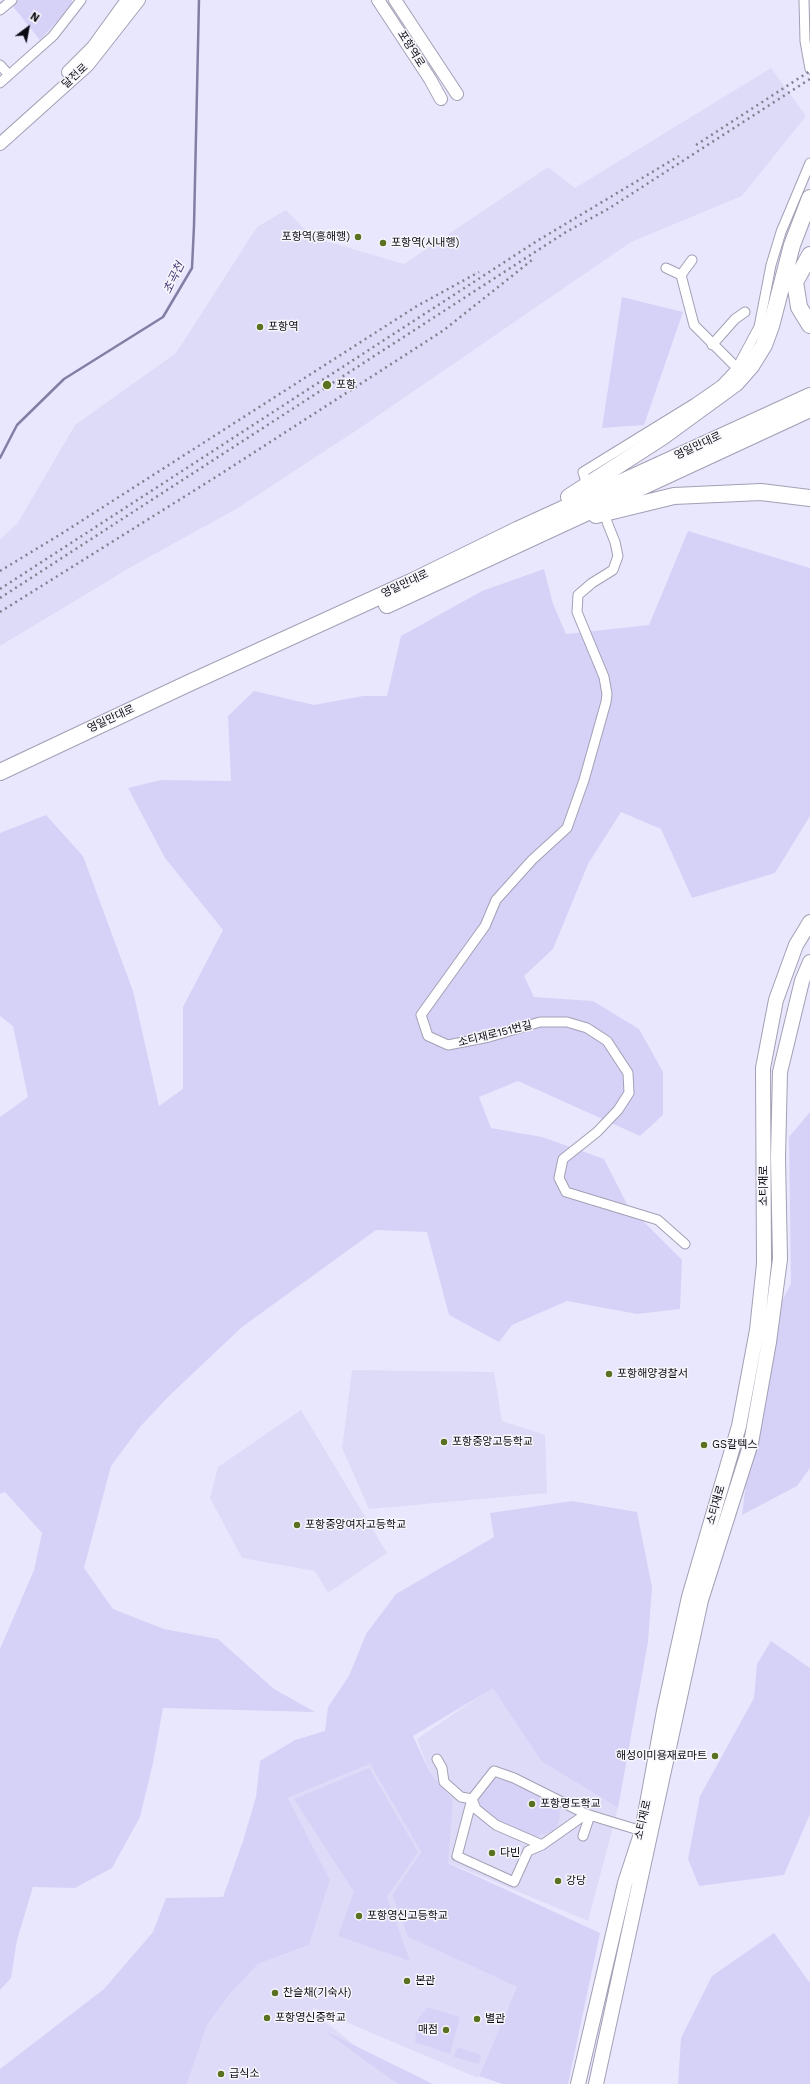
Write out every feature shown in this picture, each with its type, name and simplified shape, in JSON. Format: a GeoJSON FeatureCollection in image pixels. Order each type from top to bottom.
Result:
{"type":"FeatureCollection","features":[{"type":"Feature","properties":{"kind":"highway"},"geometry":{"type":"LineString","coordinates":[[517,530],[662,437],[736,383],[751,366],[764,345],[771,326],[792,245],[810,198]]}},
{"type":"Feature","properties":{"kind":"highway"},"geometry":{"type":"LineString","coordinates":[[810,255],[795,282],[799,307],[810,325]]}},
{"type":"Feature","properties":{"kind":"highway"},"geometry":{"type":"LineString","coordinates":[[782,416],[810,391]]}},
{"type":"Feature","properties":{"kind":"highway","name":"영일만대로"},"geometry":{"type":"LineString","coordinates":[[0,782],[91,739],[420,591],[772,426],[782,416],[810,396]]}},
{"type":"Feature","properties":{"kind":"highway","name":"영일만대로"},"geometry":{"type":"LineString","coordinates":[[0,772],[187,684],[411,582],[517,530],[782,416],[810,409]]}},
{"type":"Feature","properties":{"kind":"highway"},"geometry":{"type":"LineString","coordinates":[[782,416],[810,423]]}},
{"type":"Feature","properties":{"kind":"highway"},"geometry":{"type":"LineString","coordinates":[[558,525],[674,496],[761,492],[810,498]]}},
{"type":"Feature","properties":{"kind":"main road","name":"소티재로"},"geometry":{"type":"LineString","coordinates":[[578,2084],[625,1883],[642,1831],[664,1711],[689,1597],[738,1426],[757,1330],[764,1264],[763,1068],[776,1000],[796,945],[810,922]]}},
{"type":"Feature","properties":{"kind":"main road","name":"소티재로"},"geometry":{"type":"LineString","coordinates":[[596,2084],[701,1600],[751,1443],[769,1342],[780,1259],[778,1157],[780,1072],[802,981],[810,962]]}},
{"type":"Feature","properties":{"kind":"street"},"geometry":{"type":"LineString","coordinates":[[0,10],[12,0]]}},
{"type":"Feature","properties":{"kind":"street","name":"달전로"},"geometry":{"type":"LineString","coordinates":[[0,134],[75,66],[92,47],[127,0]]}},
{"type":"Feature","properties":{"kind":"street","name":"달전로"},"geometry":{"type":"LineString","coordinates":[[0,144],[88,65],[139,0]]}},
{"type":"Feature","properties":{"kind":"street","name":"포항역로"},"geometry":{"type":"LineString","coordinates":[[378,0],[404,37],[441,99]]}},
{"type":"Feature","properties":{"kind":"street","name":"포항역로"},"geometry":{"type":"LineString","coordinates":[[395,0],[457,94]]}},
{"type":"Feature","properties":{"kind":"street"},"geometry":{"type":"LineString","coordinates":[[804,0],[805,41],[810,69]]}},
{"type":"Feature","properties":{"kind":"street"},"geometry":{"type":"LineString","coordinates":[[0,83],[53,36],[79,1]]}},
{"type":"Feature","properties":{"kind":"street"},"geometry":{"type":"LineString","coordinates":[[0,65],[9,75]]}},
{"type":"Feature","properties":{"kind":"street"},"geometry":{"type":"LineString","coordinates":[[586,482],[583,472],[695,403],[721,385],[737,368],[759,327],[771,265],[782,232],[810,163]]}},
{"type":"Feature","properties":{"kind":"street"},"geometry":{"type":"LineString","coordinates":[[681,275],[692,260]]}},
{"type":"Feature","properties":{"kind":"street"},"geometry":{"type":"LineString","coordinates":[[666,268],[681,275]]}},
{"type":"Feature","properties":{"kind":"street"},"geometry":{"type":"LineString","coordinates":[[681,275],[694,325],[712,345],[737,368]]}},
{"type":"Feature","properties":{"kind":"street"},"geometry":{"type":"LineString","coordinates":[[712,345],[735,319],[745,312]]}},
{"type":"Feature","properties":{"kind":"street","name":"소티재로151번길"},"geometry":{"type":"LineString","coordinates":[[607,522],[615,542],[618,556],[613,570],[592,583],[578,595],[577,612],[604,678],[607,694],[606,702],[584,780],[567,828],[532,860],[496,900],[485,926],[421,1015],[428,1036],[448,1045],[540,1022],[567,1022],[587,1028],[607,1041],[628,1073],[629,1094],[618,1110],[597,1132],[563,1159],[559,1178],[566,1192],[658,1220],[685,1244]]}},
{"type":"Feature","properties":{"kind":"street"},"geometry":{"type":"LineString","coordinates":[[437,1758],[442,1768],[444,1782],[461,1796],[472,1799]]}},
{"type":"Feature","properties":{"kind":"street"},"geometry":{"type":"LineString","coordinates":[[588,1815],[542,1845],[528,1851],[514,1882],[457,1856],[472,1799],[494,1771],[514,1778],[588,1815],[642,1831]]}},
{"type":"Feature","properties":{"kind":"street"},"geometry":{"type":"LineString","coordinates":[[472,1799],[476,1809],[496,1825],[542,1845]]}},
{"type":"Feature","properties":{"kind":"street"},"geometry":{"type":"LineString","coordinates":[[583,1836],[588,1815]]}},
{"type":"Feature","properties":{"kind":"shaded area"},"geometry":{"type":"Polygon","coordinates":[[[16,0],[72,0],[72,5],[40,40],[11,4],[16,0]]]}},
{"type":"Feature","properties":{"kind":"shaded area"},"geometry":{"type":"Polygon","coordinates":[[[771,68],[806,116],[742,196],[631,242],[363,426],[238,508],[131,567],[0,646],[0,539],[17,524],[75,425],[176,353],[257,227],[286,210],[312,237],[404,264],[548,167],[575,188],[771,68]]]}},
{"type":"Feature","properties":{"kind":"shaded area"},"geometry":{"type":"Polygon","coordinates":[[[622,297],[683,312],[644,425],[602,428],[622,297]]]}},
{"type":"Feature","properties":{"kind":"shaded area"},"geometry":{"type":"Polygon","coordinates":[[[688,531],[810,568],[810,816],[775,873],[692,898],[661,829],[621,812],[588,864],[553,949],[524,976],[534,997],[593,1001],[639,1029],[663,1072],[663,1115],[640,1136],[518,1081],[479,1097],[491,1128],[542,1137],[604,1159],[628,1206],[682,1260],[680,1309],[637,1314],[567,1301],[512,1325],[499,1342],[449,1315],[427,1232],[376,1230],[242,1327],[169,1396],[140,1427],[111,1466],[84,1568],[113,1609],[164,1629],[218,1639],[274,1689],[315,1712],[163,1708],[153,1763],[140,1817],[112,1868],[75,1888],[33,1887],[17,1940],[11,1978],[0,1990],[0,1649],[34,1570],[42,1533],[5,1492],[0,1494],[0,1117],[28,1097],[13,1026],[0,1016],[0,833],[46,815],[83,856],[133,991],[159,1106],[183,1089],[183,1007],[223,930],[165,858],[128,788],[161,780],[231,781],[228,716],[254,691],[314,705],[363,696],[387,696],[401,636],[482,591],[544,569],[553,604],[566,634],[649,625],[688,531]]]}},
{"type":"Feature","properties":{"kind":"shaded area"},"geometry":{"type":"Polygon","coordinates":[[[810,1112],[810,1468],[797,1486],[742,1515],[765,1333],[791,1284],[789,1137],[810,1112]]]}},
{"type":"Feature","properties":{"kind":"shaded area","name":"포항중앙고등학교"},"geometry":{"type":"Polygon","coordinates":[[[352,1370],[494,1372],[502,1421],[545,1435],[547,1493],[369,1509],[342,1448],[352,1370]]]}},
{"type":"Feature","properties":{"kind":"shaded area","name":"포항중앙여자고등학교"},"geometry":{"type":"Polygon","coordinates":[[[301,1410],[387,1553],[328,1593],[315,1571],[242,1558],[210,1498],[218,1467],[301,1410]]]}},
{"type":"Feature","properties":{"kind":"shaded area"},"geometry":{"type":"Polygon","coordinates":[[[572,1501],[637,1512],[652,1587],[648,1642],[618,1808],[541,1761],[493,1688],[413,1736],[429,1771],[453,1800],[448,1863],[600,1933],[568,2084],[503,2084],[479,2076],[517,1987],[408,1937],[392,1895],[421,1852],[370,1764],[288,1798],[330,1880],[309,1945],[258,1964],[230,1994],[207,2025],[187,2084],[0,2084],[0,2069],[104,1989],[153,1932],[166,1898],[223,1897],[243,1841],[256,1797],[260,1761],[295,1740],[325,1731],[328,1707],[349,1676],[366,1634],[396,1594],[494,1537],[490,1513],[572,1501]]]}},
{"type":"Feature","properties":{"kind":"shaded area"},"geometry":{"type":"Polygon","coordinates":[[[771,1641],[810,1668],[810,1814],[784,1875],[699,1886],[688,1859],[700,1796],[754,1698],[757,1664],[771,1641]]]}},
{"type":"Feature","properties":{"kind":"shaded area","name":"포항명도학교"},"geometry":{"type":"Polygon","coordinates":[[[493,1687],[541,1761],[618,1808],[588,1921],[447,1862],[453,1800],[429,1771],[417,1739],[493,1687]]]}},
{"type":"Feature","properties":{"kind":"shaded area","name":"포항영신고등학교"},"geometry":{"type":"Polygon","coordinates":[[[370,1764],[421,1852],[392,1895],[408,1937],[517,1987],[478,2078],[313,2008],[313,2012],[403,2084],[187,2084],[207,2025],[230,1994],[258,1964],[309,1945],[330,1880],[288,1798],[370,1764]]]}},
{"type":"Feature","properties":{"kind":"shaded area"},"geometry":{"type":"Polygon","coordinates":[[[369,1768],[418,1852],[387,1897],[410,1961],[338,1936],[354,1892],[294,1799],[369,1768]]]}},
{"type":"Feature","properties":{"kind":"shaded area"},"geometry":{"type":"Polygon","coordinates":[[[494,1779],[504,1780],[553,1802],[559,1808],[560,1816],[557,1826],[552,1831],[535,1837],[495,1820],[480,1807],[479,1799],[479,1792],[488,1781],[494,1779]]]}},
{"type":"Feature","properties":{"kind":"shaded area"},"geometry":{"type":"Polygon","coordinates":[[[774,1933],[810,1983],[810,2084],[678,2084],[681,2038],[712,1976],[774,1933]]]}},
{"type":"Feature","properties":{"kind":"shaded area"},"geometry":{"type":"Polygon","coordinates":[[[427,2007],[460,2017],[450,2054],[415,2042],[417,2021],[427,2007]]]}},
{"type":"Feature","properties":{"kind":"shaded area"},"geometry":{"type":"Polygon","coordinates":[[[323,2030],[433,2084],[398,2084],[323,2030]]]}},
{"type":"Feature","properties":{"kind":"shaded area"},"geometry":{"type":"Polygon","coordinates":[[[457,2047],[481,2055],[479,2064],[454,2057],[457,2047]]]}},
{"type":"Feature","properties":{"kind":"waterway","name":"초곡천"},"geometry":{"type":"LineString","coordinates":[[0,458],[17,425],[64,379],[163,317],[192,268],[199,0]]}},
{"type":"Feature","properties":{"kind":"railway"},"geometry":{"type":"LineString","coordinates":[[696,145],[810,71]]}},
{"type":"Feature","properties":{"kind":"railway"},"geometry":{"type":"LineString","coordinates":[[0,598],[566,232],[608,209],[810,79]]}},
{"type":"Feature","properties":{"kind":"railway"},"geometry":{"type":"LineString","coordinates":[[0,589],[537,241],[679,156]]}},
{"type":"Feature","properties":{"kind":"railway"},"geometry":{"type":"LineString","coordinates":[[0,612],[219,475],[444,330],[532,260]]}},
{"type":"Feature","properties":{"kind":"railway"},"geometry":{"type":"LineString","coordinates":[[0,571],[61,534],[417,306],[479,272]]}},
{"type":"Feature","properties":{"kind":"place","name":"포항역(흥해행)"},"geometry":{"type":"Point","coordinates":[358,237]}},
{"type":"Feature","properties":{"kind":"place","name":"포항역(시내행)"},"geometry":{"type":"Point","coordinates":[383,243]}},
{"type":"Feature","properties":{"kind":"place","name":"포항역"},"geometry":{"type":"Point","coordinates":[260,327]}},
{"type":"Feature","properties":{"kind":"place","name":"포항"},"geometry":{"type":"Point","coordinates":[327,385]}},
{"type":"Feature","properties":{"kind":"place","name":"포항해양경찰서"},"geometry":{"type":"Point","coordinates":[609,1374]}},
{"type":"Feature","properties":{"kind":"place","name":"포항중앙고등학교"},"geometry":{"type":"Point","coordinates":[444,1442]}},
{"type":"Feature","properties":{"kind":"place","name":"GS칼텍스"},"geometry":{"type":"Point","coordinates":[704,1445]}},
{"type":"Feature","properties":{"kind":"place","name":"포항중앙여자고등학교"},"geometry":{"type":"Point","coordinates":[297,1525]}},
{"type":"Feature","properties":{"kind":"place","name":"해성이미용재료마트"},"geometry":{"type":"Point","coordinates":[715,1756]}},
{"type":"Feature","properties":{"kind":"place","name":"포항명도학교"},"geometry":{"type":"Point","coordinates":[532,1804]}},
{"type":"Feature","properties":{"kind":"place","name":"다빈"},"geometry":{"type":"Point","coordinates":[492,1853]}},
{"type":"Feature","properties":{"kind":"place","name":"강당"},"geometry":{"type":"Point","coordinates":[558,1881]}},
{"type":"Feature","properties":{"kind":"place","name":"포항영신고등학교"},"geometry":{"type":"Point","coordinates":[359,1916]}},
{"type":"Feature","properties":{"kind":"place","name":"본관"},"geometry":{"type":"Point","coordinates":[407,1981]}},
{"type":"Feature","properties":{"kind":"place","name":"찬슬채(기숙사)"},"geometry":{"type":"Point","coordinates":[275,1993]}},
{"type":"Feature","properties":{"kind":"place","name":"포항영신중학교"},"geometry":{"type":"Point","coordinates":[267,2018]}},
{"type":"Feature","properties":{"kind":"place","name":"별관"},"geometry":{"type":"Point","coordinates":[477,2019]}},
{"type":"Feature","properties":{"kind":"place","name":"매점"},"geometry":{"type":"Point","coordinates":[446,2030]}},
{"type":"Feature","properties":{"kind":"place","name":"급식소"},"geometry":{"type":"Point","coordinates":[221,2074]}}]}
